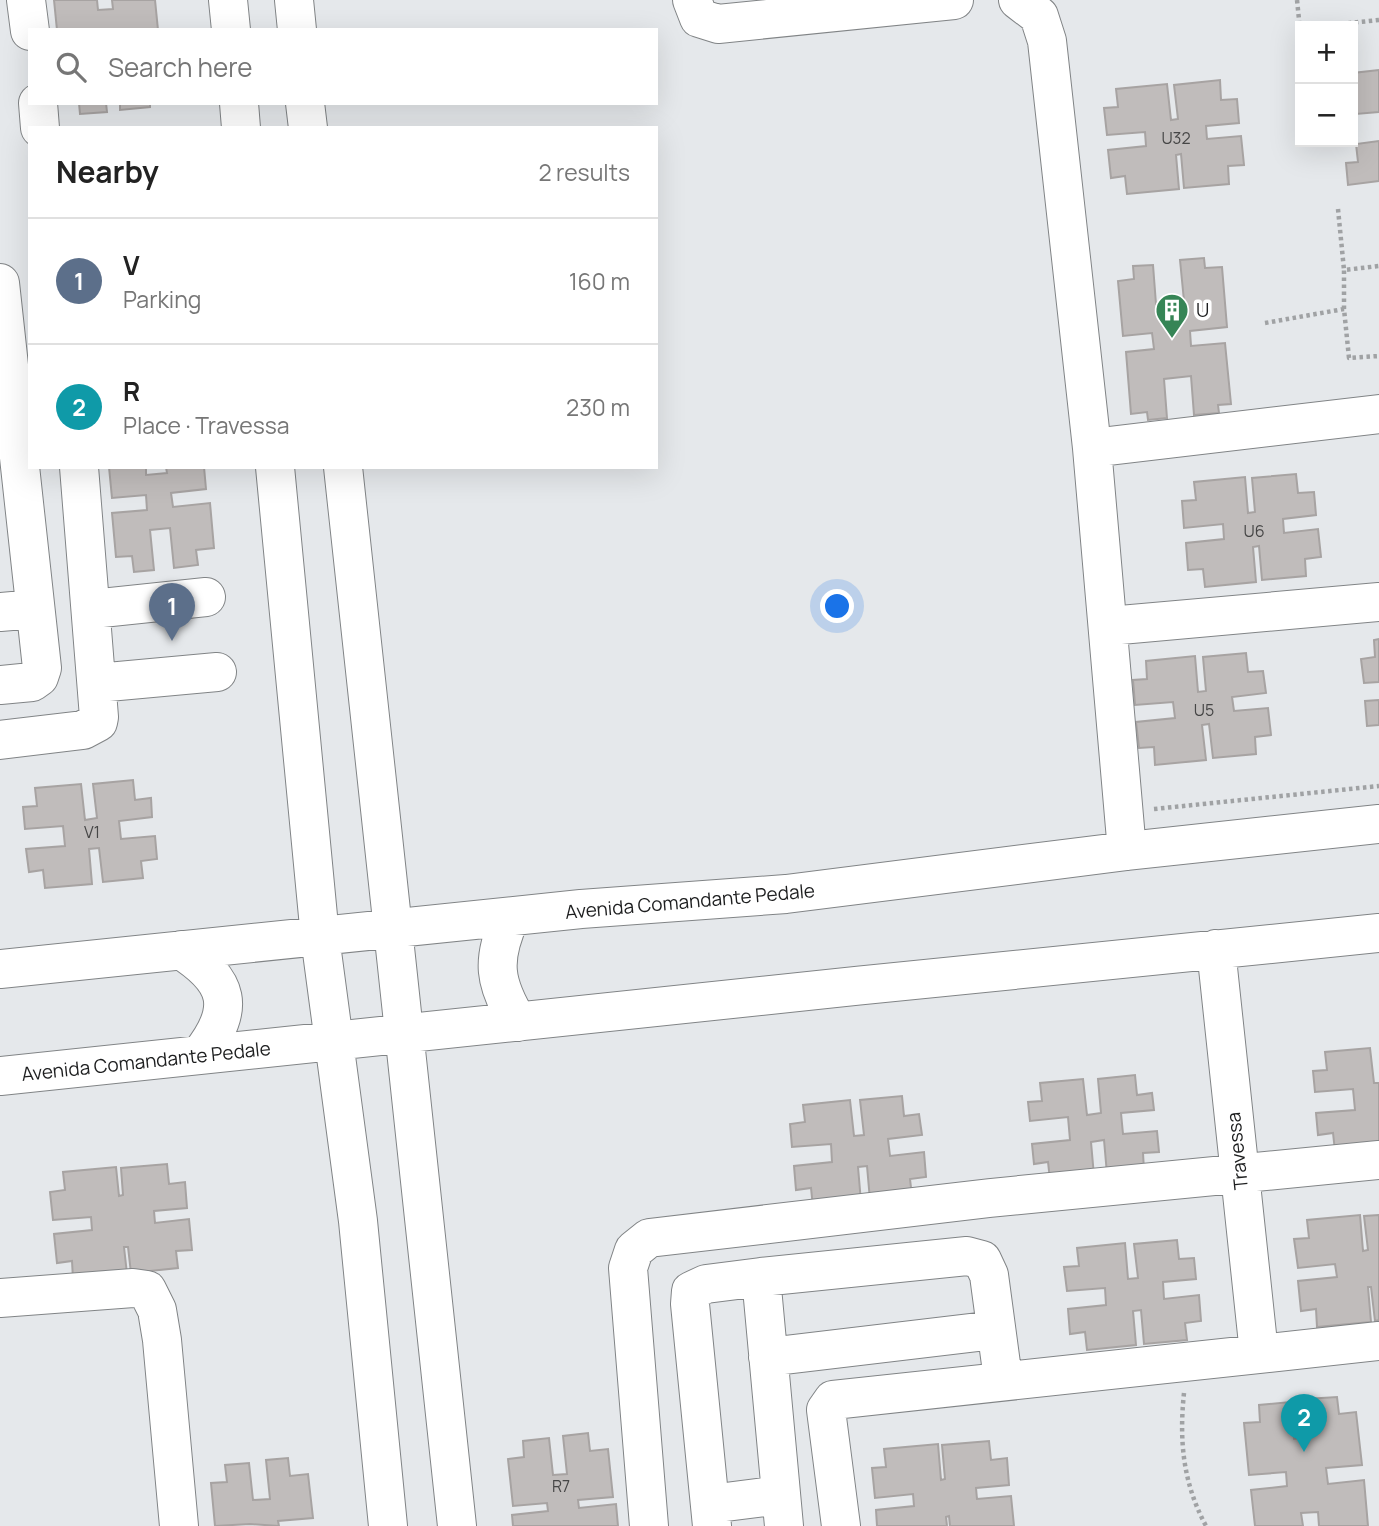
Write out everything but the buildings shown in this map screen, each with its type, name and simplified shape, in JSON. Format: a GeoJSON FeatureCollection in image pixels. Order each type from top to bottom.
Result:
{"type":"FeatureCollection","features":[{"type":"Feature","properties":{"kind":"street"},"geometry":{"type":"LineString","coordinates":[[26,0],[30,28]]}},
{"type":"Feature","properties":{"kind":"street"},"geometry":{"type":"LineString","coordinates":[[228,0],[231,28]]}},
{"type":"Feature","properties":{"kind":"street"},"geometry":{"type":"LineString","coordinates":[[294,0],[297,28]]}},
{"type":"Feature","properties":{"kind":"street"},"geometry":{"type":"LineString","coordinates":[[692,0],[699,18],[718,24],[954,0]]}},
{"type":"Feature","properties":{"kind":"street"},"geometry":{"type":"LineString","coordinates":[[1018,0],[1039,16],[1047,41],[1109,626],[1128,851]]}},
{"type":"Feature","properties":{"kind":"street"},"geometry":{"type":"LineString","coordinates":[[38,105],[40,126]]}},
{"type":"Feature","properties":{"kind":"street"},"geometry":{"type":"LineString","coordinates":[[239,105],[241,126]]}},
{"type":"Feature","properties":{"kind":"street"},"geometry":{"type":"LineString","coordinates":[[305,105],[307,126]]}},
{"type":"Feature","properties":{"kind":"street"},"geometry":{"type":"LineString","coordinates":[[0,283],[17,610],[42,668],[39,677],[32,682],[0,685]]}},
{"type":"Feature","properties":{"kind":"street"},"geometry":{"type":"LineString","coordinates":[[1091,448],[1379,414]]}},
{"type":"Feature","properties":{"kind":"street"},"geometry":{"type":"LineString","coordinates":[[0,740],[83,730],[97,722],[100,709],[79,469]]}},
{"type":"Feature","properties":{"kind":"street"},"geometry":{"type":"LineString","coordinates":[[275,469],[320,937],[358,1221],[388,1526]]}},
{"type":"Feature","properties":{"kind":"street"},"geometry":{"type":"LineString","coordinates":[[343,469],[457,1526]]}},
{"type":"Feature","properties":{"kind":"street"},"geometry":{"type":"LineString","coordinates":[[92,609],[206,597]]}},
{"type":"Feature","properties":{"kind":"street"},"geometry":{"type":"LineString","coordinates":[[1109,626],[1379,602]]}},
{"type":"Feature","properties":{"kind":"street"},"geometry":{"type":"LineString","coordinates":[[97,683],[217,672]]}},
{"type":"Feature","properties":{"kind":"street","name":"Avenida Comandante Pedale"},"geometry":{"type":"LineString","coordinates":[[0,969],[510,918],[786,894],[1128,851],[1379,824]]}},
{"type":"Feature","properties":{"kind":"street"},"geometry":{"type":"LineString","coordinates":[[510,918],[497,955],[497,973],[499,988],[518,1022]]}},
{"type":"Feature","properties":{"kind":"street","name":"Avenida Comandante Pedale"},"geometry":{"type":"LineString","coordinates":[[0,1076],[334,1043],[823,988],[1379,933]]}},
{"type":"Feature","properties":{"kind":"street","name":"Travessa"},"geometry":{"type":"LineString","coordinates":[[1216,949],[1259,1353]]}},
{"type":"Feature","properties":{"kind":"street"},"geometry":{"type":"LineString","coordinates":[[181,950],[218,980],[222,992],[220,1022],[214,1037],[200,1055]]}},
{"type":"Feature","properties":{"kind":"street"},"geometry":{"type":"LineString","coordinates":[[0,1086],[44,1071]]}},
{"type":"Feature","properties":{"kind":"street"},"geometry":{"type":"LineString","coordinates":[[649,1526],[628,1268],[634,1250],[649,1238],[1240,1172],[1379,1160]]}},
{"type":"Feature","properties":{"kind":"street"},"geometry":{"type":"LineString","coordinates":[[761,1277],[783,1511],[711,1515],[690,1304],[691,1291],[706,1284],[761,1277],[967,1256],[982,1260],[989,1275],[1003,1379]]}},
{"type":"Feature","properties":{"kind":"street"},"geometry":{"type":"LineString","coordinates":[[0,1298],[133,1288],[146,1290],[157,1310],[162,1340],[179,1526]]}},
{"type":"Feature","properties":{"kind":"street"},"geometry":{"type":"LineString","coordinates":[[768,1357],[995,1330]]}},
{"type":"Feature","properties":{"kind":"street"},"geometry":{"type":"LineString","coordinates":[[841,1526],[826,1410],[833,1400],[1003,1379],[1379,1341]]}},
{"type":"Feature","properties":{"kind":"path"},"geometry":{"type":"LineString","coordinates":[[1297,0],[1299,21]]}},
{"type":"Feature","properties":{"kind":"path"},"geometry":{"type":"LineString","coordinates":[[1358,22],[1379,20]]}},
{"type":"Feature","properties":{"kind":"path"},"geometry":{"type":"LineString","coordinates":[[1338,209],[1349,358],[1379,356]]}},
{"type":"Feature","properties":{"kind":"path"},"geometry":{"type":"LineString","coordinates":[[1344,270],[1379,266]]}},
{"type":"Feature","properties":{"kind":"path"},"geometry":{"type":"LineString","coordinates":[[1265,323],[1344,309]]}},
{"type":"Feature","properties":{"kind":"path"},"geometry":{"type":"LineString","coordinates":[[1124,813],[1379,786]]}},
{"type":"Feature","properties":{"kind":"path"},"geometry":{"type":"LineString","coordinates":[[1188,1360],[1180,1432],[1192,1500],[1206,1526]]}},
{"type":"Feature","properties":{"kind":"place","name":"U"},"geometry":{"type":"Point","coordinates":[1172,340]}},
{"type":"Feature","properties":{"kind":"place","name":"V"},"geometry":{"type":"Point","coordinates":[172,641]}},
{"type":"Feature","properties":{"kind":"place","name":"R"},"geometry":{"type":"Point","coordinates":[1304,1452]}}]}
